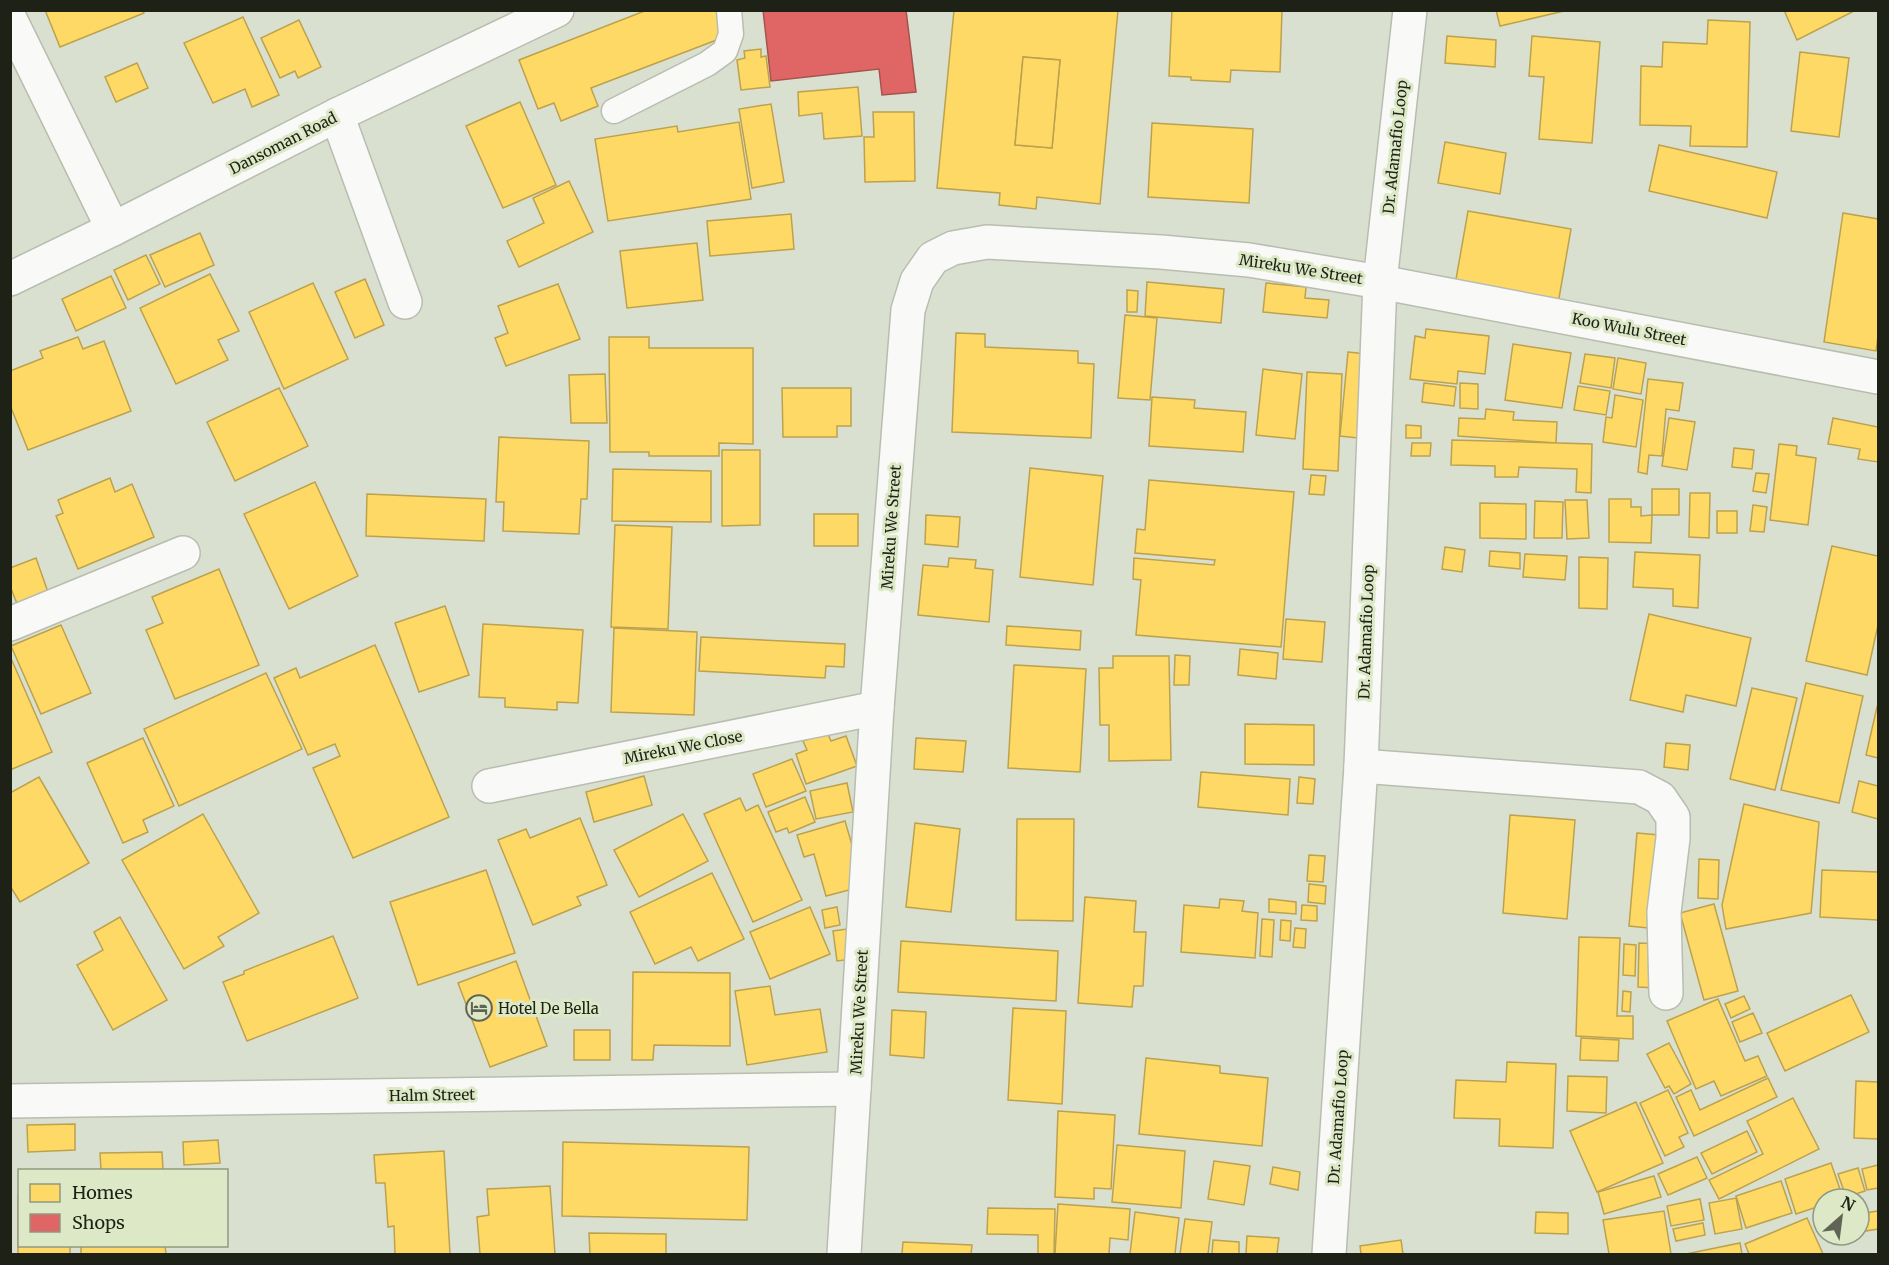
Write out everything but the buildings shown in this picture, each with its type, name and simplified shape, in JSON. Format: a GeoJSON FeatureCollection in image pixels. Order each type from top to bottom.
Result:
{"type":"FeatureCollection","features":[{"type":"Feature","properties":{"kind":"street","name":"Dansoman Road"},"geometry":{"type":"LineString","coordinates":[[10,279],[337,115],[558,10]]}},
{"type":"Feature","properties":{"kind":"street","name":"Dr. Adamafio Loop"},"geometry":{"type":"LineString","coordinates":[[1329,1254],[1361,766],[1380,282],[1410,10]]}},
{"type":"Feature","properties":{"kind":"street"},"geometry":{"type":"LineString","coordinates":[[10,19],[113,229]]}},
{"type":"Feature","properties":{"kind":"street"},"geometry":{"type":"LineString","coordinates":[[337,115],[405,302]]}},
{"type":"Feature","properties":{"kind":"street","name":"Mireku We Street"},"geometry":{"type":"LineString","coordinates":[[844,1254],[877,708],[908,310],[917,281],[933,258],[953,248],[987,242],[1161,252],[1249,260],[1380,282]]}},
{"type":"Feature","properties":{"kind":"street","name":"Koo Wulu Street"},"geometry":{"type":"LineString","coordinates":[[1380,282],[1878,377]]}},
{"type":"Feature","properties":{"kind":"street"},"geometry":{"type":"LineString","coordinates":[[10,624],[183,553]]}},
{"type":"Feature","properties":{"kind":"street","name":"Mireku We Close"},"geometry":{"type":"LineString","coordinates":[[489,786],[877,708]]}},
{"type":"Feature","properties":{"kind":"street"},"geometry":{"type":"LineString","coordinates":[[1361,766],[1639,787],[1660,798],[1673,817],[1673,838],[1664,912],[1666,993]]}},
{"type":"Feature","properties":{"kind":"street","name":"Halm Street"},"geometry":{"type":"LineString","coordinates":[[10,1101],[854,1089]]}},
{"type":"Feature","properties":{"kind":"lane"},"geometry":{"type":"LineString","coordinates":[[614,111],[707,64],[725,51],[731,34],[729,10]]}},
{"type":"Feature","properties":{"kind":"place","name":"Hotel De Bella"},"geometry":{"type":"Point","coordinates":[479,1008]}}]}
